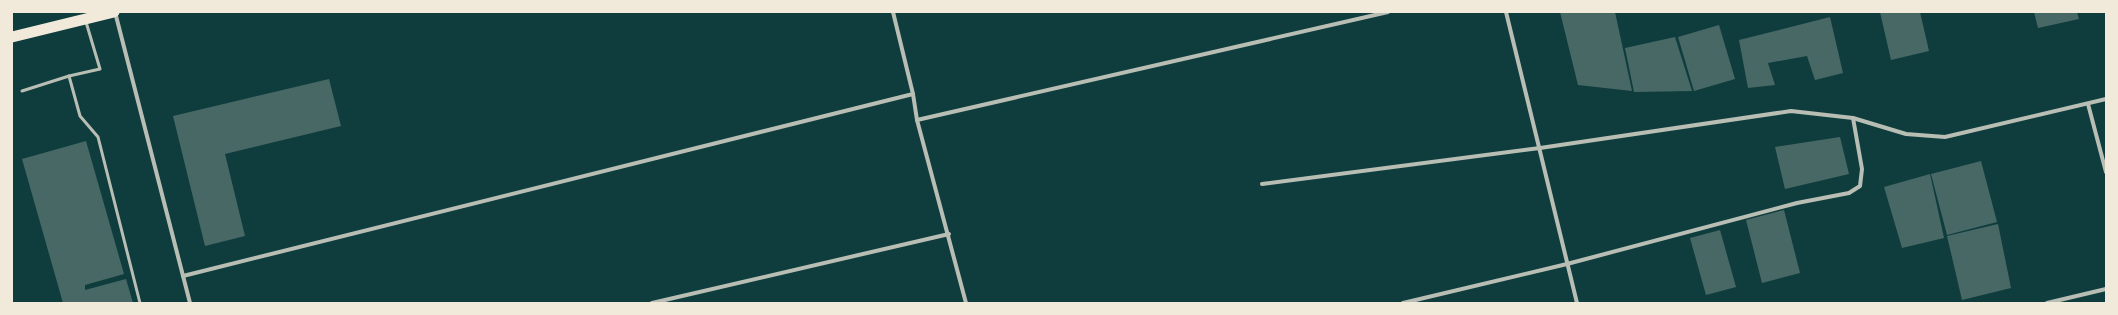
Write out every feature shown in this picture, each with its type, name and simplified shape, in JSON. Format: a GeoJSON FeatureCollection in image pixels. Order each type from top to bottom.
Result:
{"type":"FeatureCollection","features":[{"type":"Feature","properties":{"kind":"highway"},"geometry":{"type":"LineString","coordinates":[[12,37],[115,12]]}},
{"type":"Feature","properties":{"kind":"street"},"geometry":{"type":"LineString","coordinates":[[115,12],[190,303]]}},
{"type":"Feature","properties":{"kind":"street"},"geometry":{"type":"LineString","coordinates":[[893,12],[913,94],[917,120],[966,303]]}},
{"type":"Feature","properties":{"kind":"street"},"geometry":{"type":"LineString","coordinates":[[917,120],[1388,12]]}},
{"type":"Feature","properties":{"kind":"street"},"geometry":{"type":"LineString","coordinates":[[1506,12],[1577,303]]}},
{"type":"Feature","properties":{"kind":"street"},"geometry":{"type":"LineString","coordinates":[[183,276],[913,94]]}},
{"type":"Feature","properties":{"kind":"street"},"geometry":{"type":"LineString","coordinates":[[1262,184],[1540,148],[1791,111],[1854,118],[1906,134],[1945,137],[2106,99]]}},
{"type":"Feature","properties":{"kind":"street"},"geometry":{"type":"LineString","coordinates":[[2088,104],[2106,172]]}},
{"type":"Feature","properties":{"kind":"street"},"geometry":{"type":"LineString","coordinates":[[1403,303],[1567,264],[1797,203],[1848,193],[1860,186],[1862,169],[1854,118]]}},
{"type":"Feature","properties":{"kind":"street"},"geometry":{"type":"LineString","coordinates":[[652,303],[948,234]]}},
{"type":"Feature","properties":{"kind":"street"},"geometry":{"type":"LineString","coordinates":[[2047,303],[2106,289]]}},
{"type":"Feature","properties":{"kind":"lane"},"geometry":{"type":"LineString","coordinates":[[22,90],[69,76],[100,69],[85,19]]}},
{"type":"Feature","properties":{"kind":"lane"},"geometry":{"type":"LineString","coordinates":[[69,76],[80,116],[98,137],[140,303]]}},
{"type":"Feature","properties":{"kind":"building"},"geometry":{"type":"Polygon","coordinates":[[[1560,12],[1615,12],[1632,91],[1578,85],[1560,12]]]}},
{"type":"Feature","properties":{"kind":"building"},"geometry":{"type":"Polygon","coordinates":[[[1880,12],[1920,12],[1929,51],[1891,60],[1880,12]]]}},
{"type":"Feature","properties":{"kind":"building"},"geometry":{"type":"Polygon","coordinates":[[[2034,12],[2077,12],[2079,19],[2038,28],[2034,12]]]}},
{"type":"Feature","properties":{"kind":"building"},"geometry":{"type":"Polygon","coordinates":[[[1830,17],[1843,73],[1815,80],[1807,56],[1768,63],[1775,85],[1748,88],[1739,40],[1830,17]]]}},
{"type":"Feature","properties":{"kind":"building"},"geometry":{"type":"Polygon","coordinates":[[[1719,25],[1735,79],[1694,91],[1678,37],[1719,25]]]}},
{"type":"Feature","properties":{"kind":"building"},"geometry":{"type":"Polygon","coordinates":[[[1675,37],[1692,91],[1634,92],[1625,48],[1675,37]]]}},
{"type":"Feature","properties":{"kind":"building"},"geometry":{"type":"Polygon","coordinates":[[[329,79],[341,126],[225,154],[245,236],[205,246],[173,116],[329,79]]]}},
{"type":"Feature","properties":{"kind":"building"},"geometry":{"type":"Polygon","coordinates":[[[1840,137],[1849,174],[1785,189],[1775,147],[1840,137]]]}},
{"type":"Feature","properties":{"kind":"building"},"geometry":{"type":"Polygon","coordinates":[[[86,141],[124,274],[85,285],[85,290],[126,279],[133,303],[63,303],[22,159],[86,141]]]}},
{"type":"Feature","properties":{"kind":"building"},"geometry":{"type":"Polygon","coordinates":[[[1981,161],[1997,222],[1947,235],[1931,174],[1981,161]]]}},
{"type":"Feature","properties":{"kind":"building"},"geometry":{"type":"Polygon","coordinates":[[[1930,174],[1944,238],[1902,248],[1884,187],[1930,174]]]}},
{"type":"Feature","properties":{"kind":"building"},"geometry":{"type":"Polygon","coordinates":[[[1784,210],[1800,273],[1762,283],[1746,220],[1784,210]]]}},
{"type":"Feature","properties":{"kind":"building"},"geometry":{"type":"Polygon","coordinates":[[[1998,224],[2011,288],[1962,300],[1947,236],[1998,224]]]}},
{"type":"Feature","properties":{"kind":"building"},"geometry":{"type":"Polygon","coordinates":[[[1720,230],[1736,287],[1706,295],[1690,238],[1720,230]]]}}]}
